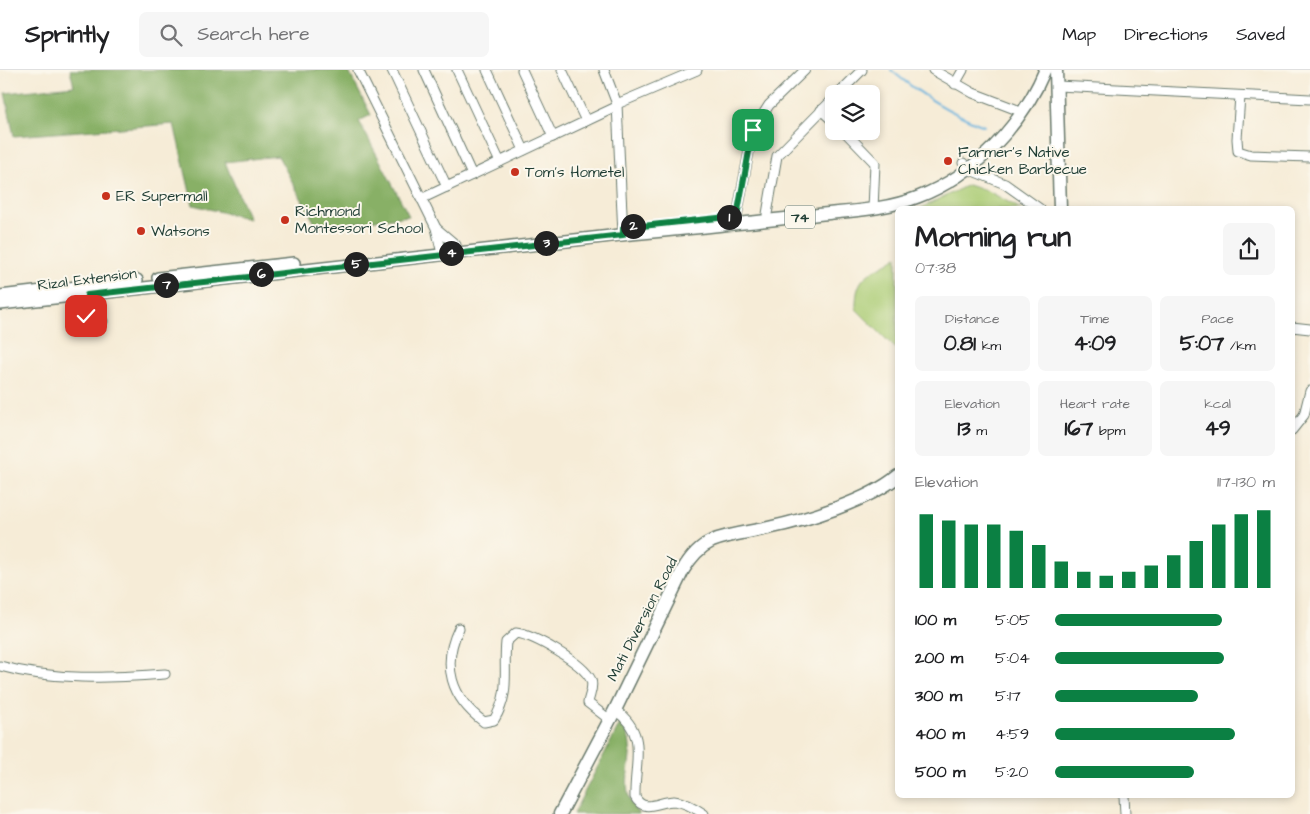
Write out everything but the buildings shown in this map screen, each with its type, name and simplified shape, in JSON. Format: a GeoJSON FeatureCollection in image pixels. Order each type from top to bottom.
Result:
{"type":"FeatureCollection","features":[{"type":"Feature","properties":{"kind":"highway"},"geometry":{"type":"LineString","coordinates":[[1056,70],[1058,86],[1060,206]]}},
{"type":"Feature","properties":{"kind":"highway","name":"Mati Diversion Road"},"geometry":{"type":"LineString","coordinates":[[560,814],[613,715],[682,570],[703,546],[724,537],[778,526],[819,513],[882,488],[895,478]]}},
{"type":"Feature","properties":{"kind":"main road","name":"Rizal Extension"},"geometry":{"type":"LineString","coordinates":[[966,166],[996,133],[1015,108],[1037,70]]}},
{"type":"Feature","properties":{"kind":"main road","name":"Rizal Extension"},"geometry":{"type":"LineString","coordinates":[[0,304],[456,249],[873,205],[918,190],[966,166],[1010,128],[1028,104],[1045,70]]}},
{"type":"Feature","properties":{"kind":"main road","name":"Rizal Extension"},"geometry":{"type":"LineString","coordinates":[[623,231],[737,216],[873,205]]}},
{"type":"Feature","properties":{"kind":"main road","name":"Rizal Extension"},"geometry":{"type":"LineString","coordinates":[[0,296],[441,251]]}},
{"type":"Feature","properties":{"kind":"street"},"geometry":{"type":"LineString","coordinates":[[358,70],[436,228],[441,251]]}},
{"type":"Feature","properties":{"kind":"street"},"geometry":{"type":"LineString","coordinates":[[392,70],[447,187]]}},
{"type":"Feature","properties":{"kind":"street"},"geometry":{"type":"LineString","coordinates":[[424,70],[472,175]]}},
{"type":"Feature","properties":{"kind":"street"},"geometry":{"type":"LineString","coordinates":[[456,70],[500,162]]}},
{"type":"Feature","properties":{"kind":"street"},"geometry":{"type":"LineString","coordinates":[[487,70],[524,150]]}},
{"type":"Feature","properties":{"kind":"street"},"geometry":{"type":"LineString","coordinates":[[522,70],[553,137]]}},
{"type":"Feature","properties":{"kind":"street"},"geometry":{"type":"LineString","coordinates":[[562,70],[586,121]]}},
{"type":"Feature","properties":{"kind":"street"},"geometry":{"type":"LineString","coordinates":[[604,70],[617,105],[623,231]]}},
{"type":"Feature","properties":{"kind":"street"},"geometry":{"type":"LineString","coordinates":[[421,199],[617,105],[697,70]]}},
{"type":"Feature","properties":{"kind":"street"},"geometry":{"type":"LineString","coordinates":[[737,216],[753,130],[769,105],[805,70]]}},
{"type":"Feature","properties":{"kind":"street"},"geometry":{"type":"LineString","coordinates":[[847,85],[862,70]]}},
{"type":"Feature","properties":{"kind":"street"},"geometry":{"type":"LineString","coordinates":[[933,70],[955,84],[1015,108]]}},
{"type":"Feature","properties":{"kind":"street"},"geometry":{"type":"LineString","coordinates":[[955,84],[963,70]]}},
{"type":"Feature","properties":{"kind":"street"},"geometry":{"type":"LineString","coordinates":[[1058,86],[1310,99]]}},
{"type":"Feature","properties":{"kind":"street"},"geometry":{"type":"LineString","coordinates":[[1240,96],[1238,151],[1251,155],[1310,157]]}},
{"type":"Feature","properties":{"kind":"street"},"geometry":{"type":"LineString","coordinates":[[767,214],[777,156],[825,106]]}},
{"type":"Feature","properties":{"kind":"street"},"geometry":{"type":"LineString","coordinates":[[821,110],[825,114]]}},
{"type":"Feature","properties":{"kind":"street"},"geometry":{"type":"LineString","coordinates":[[854,140],[874,159],[873,205]]}},
{"type":"Feature","properties":{"kind":"street"},"geometry":{"type":"LineString","coordinates":[[966,166],[1005,184],[1036,206]]}},
{"type":"Feature","properties":{"kind":"street"},"geometry":{"type":"LineString","coordinates":[[436,228],[456,249]]}},
{"type":"Feature","properties":{"kind":"street"},"geometry":{"type":"LineString","coordinates":[[87,295],[86,322],[103,321]]}},
{"type":"Feature","properties":{"kind":"street"},"geometry":{"type":"LineString","coordinates":[[1295,327],[1310,329]]}},
{"type":"Feature","properties":{"kind":"street"},"geometry":{"type":"LineString","coordinates":[[1295,428],[1307,418],[1310,391]]}},
{"type":"Feature","properties":{"kind":"street"},"geometry":{"type":"LineString","coordinates":[[459,628],[450,650],[453,684],[464,704],[484,722],[494,720],[503,701],[506,688],[506,642],[516,633],[533,637],[555,649],[589,677],[592,689],[588,703],[631,723],[636,733],[638,745],[635,797],[638,804],[644,807],[652,807],[674,801],[686,804],[704,814]]}},
{"type":"Feature","properties":{"kind":"street"},"geometry":{"type":"LineString","coordinates":[[0,666],[21,672],[66,677],[118,677],[165,674]]}},
{"type":"Feature","properties":{"kind":"street"},"geometry":{"type":"LineString","coordinates":[[1124,798],[1125,814]]}},
{"type":"Feature","properties":{"kind":"green space"},"geometry":{"type":"Polygon","coordinates":[[[70,70],[348,70],[371,115],[359,121],[409,216],[317,227],[278,156],[225,162],[249,219],[193,205],[174,124],[14,136],[5,93],[74,86],[70,70]]]}},
{"type":"Feature","properties":{"kind":"green space"},"geometry":{"type":"Polygon","coordinates":[[[968,185],[990,192],[1016,206],[925,206],[968,185]]]}},
{"type":"Feature","properties":{"kind":"green space"},"geometry":{"type":"Polygon","coordinates":[[[895,258],[895,348],[856,309],[858,288],[866,276],[895,258]]]}},
{"type":"Feature","properties":{"kind":"green space"},"geometry":{"type":"Polygon","coordinates":[[[621,722],[628,734],[630,746],[628,792],[631,803],[639,814],[573,814],[621,722]]]}},
{"type":"Feature","properties":{"kind":"waterway"},"geometry":{"type":"LineString","coordinates":[[891,70],[935,102],[958,115],[984,126]]}},
{"type":"Feature","properties":{"kind":"place","name":"Farmer’s Native Chicken Barbecue"},"geometry":{"type":"Point","coordinates":[948,161]}},
{"type":"Feature","properties":{"kind":"place","name":"Tom's Hometel"},"geometry":{"type":"Point","coordinates":[515,172]}},
{"type":"Feature","properties":{"kind":"place","name":"ER Supermall"},"geometry":{"type":"Point","coordinates":[106,196]}},
{"type":"Feature","properties":{"kind":"place","name":"Richmond Montessori School"},"geometry":{"type":"Point","coordinates":[285,220]}},
{"type":"Feature","properties":{"kind":"place","name":"Watsons"},"geometry":{"type":"Point","coordinates":[141,231]}},
{"type":"Feature","properties":{"kind":"route"},"geometry":{"type":"LineString","coordinates":[[86,316],[87,295],[131,288],[623,235],[623,228],[737,216],[753,130]]}}]}
